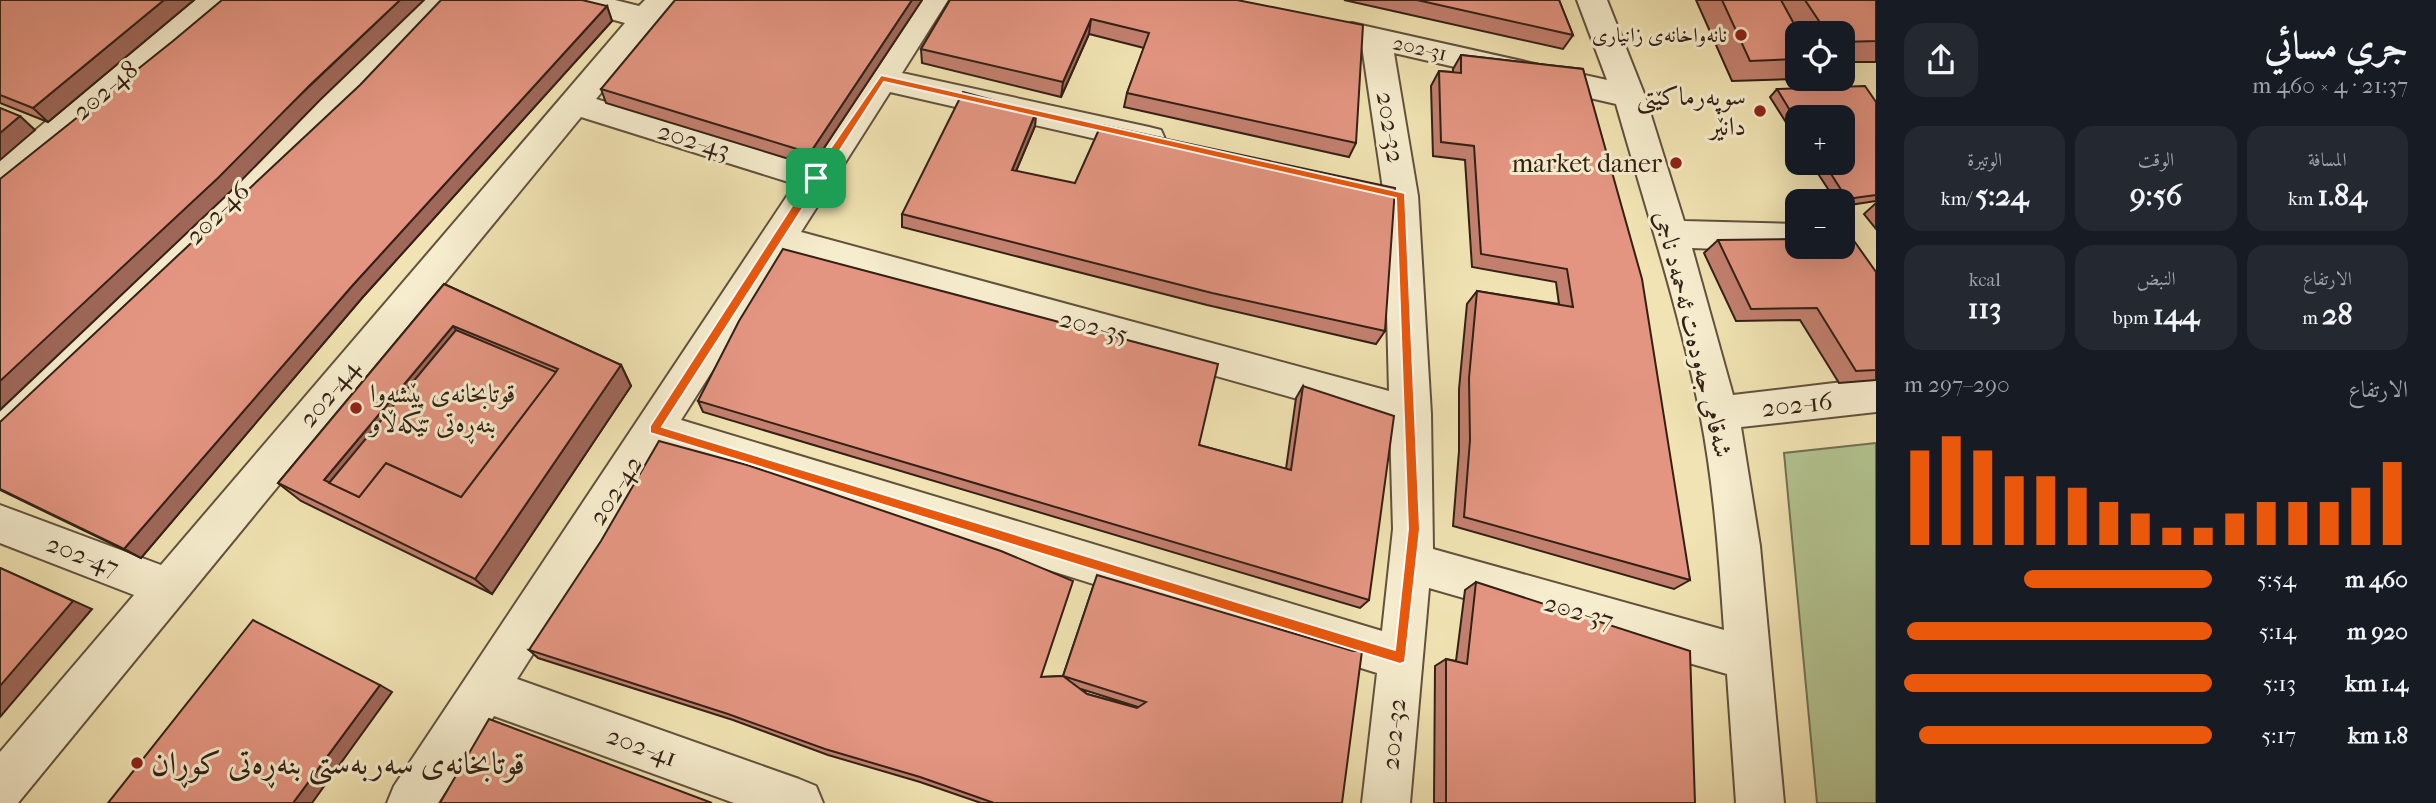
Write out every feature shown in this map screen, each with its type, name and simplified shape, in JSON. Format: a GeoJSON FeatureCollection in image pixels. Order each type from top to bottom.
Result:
{"type":"FeatureCollection","features":[{"type":"Feature","properties":{"kind":"street","name":"202-48"},"geometry":{"type":"LineString","coordinates":[[0,179],[210,0]]}},
{"type":"Feature","properties":{"kind":"street","name":"202-46"},"geometry":{"type":"LineString","coordinates":[[0,426],[434,0]]}},
{"type":"Feature","properties":{"kind":"street"},"geometry":{"type":"LineString","coordinates":[[578,0],[653,9]]}},
{"type":"Feature","properties":{"kind":"street","name":"202-42"},"geometry":{"type":"LineString","coordinates":[[411,803],[933,0]]}},
{"type":"Feature","properties":{"kind":"street","name":"شەقامی جەودەت ئەحمەد ناجی"},"geometry":{"type":"LineString","coordinates":[[1592,0],[1629,96],[1671,234],[1719,413],[1739,546],[1760,803]]}},
{"type":"Feature","properties":{"kind":"street","name":"202-44"},"geometry":{"type":"LineString","coordinates":[[0,788],[653,9]]}},
{"type":"Feature","properties":{"kind":"street","name":"202-31"},"geometry":{"type":"LineString","coordinates":[[1325,26],[1629,96]]}},
{"type":"Feature","properties":{"kind":"street","name":"202-32"},"geometry":{"type":"LineString","coordinates":[[1376,38],[1388,193],[1412,414],[1414,529],[1386,803]]}},
{"type":"Feature","properties":{"kind":"street"},"geometry":{"type":"LineString","coordinates":[[881,79],[1175,145]]}},
{"type":"Feature","properties":{"kind":"street","name":"202-43"},"geometry":{"type":"LineString","coordinates":[[572,103],[816,178]]}},
{"type":"Feature","properties":{"kind":"street"},"geometry":{"type":"LineString","coordinates":[[1671,234],[1785,238]]}},
{"type":"Feature","properties":{"kind":"street","name":"202-35"},"geometry":{"type":"LineString","coordinates":[[777,239],[1412,414]]}},
{"type":"Feature","properties":{"kind":"street","name":"202-16"},"geometry":{"type":"LineString","coordinates":[[1719,413],[1876,395]]}},
{"type":"Feature","properties":{"kind":"street"},"geometry":{"type":"LineString","coordinates":[[654,429],[1400,658]]}},
{"type":"Feature","properties":{"kind":"street","name":"202-47"},"geometry":{"type":"LineString","coordinates":[[0,524],[166,587]]}},
{"type":"Feature","properties":{"kind":"street","name":"202-37"},"geometry":{"type":"LineString","coordinates":[[1410,563],[1748,659]]}},
{"type":"Feature","properties":{"kind":"street","name":"202-41"},"geometry":{"type":"LineString","coordinates":[[485,690],[799,803]]}},
{"type":"Feature","properties":{"kind":"green space"},"geometry":{"type":"Polygon","coordinates":[[[1876,443],[1876,803],[1817,803],[1784,453],[1876,443]]]}},
{"type":"Feature","properties":{"kind":"building"},"geometry":{"type":"Polygon","coordinates":[[[0,0],[164,0],[33,108],[0,95],[0,0]]]}},
{"type":"Feature","properties":{"kind":"building"},"geometry":{"type":"Polygon","coordinates":[[[222,0],[400,0],[310,85],[218,178],[0,381],[0,179],[222,0]]]}},
{"type":"Feature","properties":{"kind":"building"},"geometry":{"type":"Polygon","coordinates":[[[441,0],[582,0],[607,6],[352,286],[124,549],[0,489],[0,422],[360,85],[441,0]]]}},
{"type":"Feature","properties":{"kind":"building"},"geometry":{"type":"Polygon","coordinates":[[[675,0],[912,0],[810,153],[601,89],[675,0]]]}},
{"type":"Feature","properties":{"kind":"building"},"geometry":{"type":"Polygon","coordinates":[[[950,0],[1237,0],[1363,25],[1356,143],[1127,93],[1149,33],[1091,19],[1063,82],[921,49],[950,0]]]}},
{"type":"Feature","properties":{"kind":"building"},"geometry":{"type":"Polygon","coordinates":[[[1417,0],[1559,0],[1573,35],[1417,0]]]}},
{"type":"Feature","properties":{"kind":"building"},"geometry":{"type":"Polygon","coordinates":[[[1722,0],[1781,0],[1792,21],[1785,21],[1785,60],[1750,61],[1722,0]]]}},
{"type":"Feature","properties":{"kind":"building"},"geometry":{"type":"Polygon","coordinates":[[[1805,0],[1876,0],[1876,41],[1855,42],[1855,21],[1819,21],[1805,0]]]}},
{"type":"Feature","properties":{"kind":"building"},"geometry":{"type":"Polygon","coordinates":[[[1461,55],[1583,69],[1642,279],[1690,580],[1464,517],[1470,440],[1469,378],[1477,291],[1573,307],[1567,269],[1481,254],[1474,146],[1441,142],[1439,71],[1461,73],[1461,55]]]}},
{"type":"Feature","properties":{"kind":"building"},"geometry":{"type":"Polygon","coordinates":[[[1855,86],[1865,86],[1876,102],[1876,195],[1855,198],[1855,189],[1841,189],[1832,175],[1855,175],[1855,105],[1787,105],[1777,89],[1855,91],[1855,86]]]}},
{"type":"Feature","properties":{"kind":"building"},"geometry":{"type":"Polygon","coordinates":[[[963,92],[1036,112],[1012,170],[1075,183],[1101,125],[1395,188],[1385,331],[1212,293],[902,214],[963,92]]]}},
{"type":"Feature","properties":{"kind":"building"},"geometry":{"type":"Polygon","coordinates":[[[0,108],[20,116],[0,133],[0,108]]]}},
{"type":"Feature","properties":{"kind":"building"},"geometry":{"type":"Polygon","coordinates":[[[1785,239],[1785,259],[1855,259],[1855,242],[1876,272],[1876,370],[1856,371],[1817,308],[1751,309],[1718,240],[1785,239]]]}},
{"type":"Feature","properties":{"kind":"building"},"geometry":{"type":"Polygon","coordinates":[[[783,249],[1218,364],[1199,445],[1291,470],[1303,386],[1394,416],[1369,600],[698,401],[739,321],[783,249]]]}},
{"type":"Feature","properties":{"kind":"building"},"geometry":{"type":"Polygon","coordinates":[[[444,284],[621,365],[475,579],[278,483],[444,284]],[[453,326],[324,480],[359,497],[386,463],[461,497],[558,369],[453,326]]]}},
{"type":"Feature","properties":{"kind":"building"},"geometry":{"type":"Polygon","coordinates":[[[456,330],[556,372],[461,497],[386,463],[359,497],[329,483],[456,330]]]}},
{"type":"Feature","properties":{"kind":"building"},"geometry":{"type":"Polygon","coordinates":[[[659,441],[747,465],[822,490],[1001,551],[1073,581],[1041,677],[1063,676],[1097,575],[1353,651],[1362,651],[1342,803],[994,803],[529,650],[601,541],[659,441]],[[1063,676],[1087,694],[1137,708],[1146,702],[1063,676]]]}},
{"type":"Feature","properties":{"kind":"building"},"geometry":{"type":"Polygon","coordinates":[[[0,568],[73,601],[0,686],[0,568]]]}},
{"type":"Feature","properties":{"kind":"building"},"geometry":{"type":"Polygon","coordinates":[[[1476,582],[1690,651],[1695,803],[1446,803],[1446,659],[1467,664],[1476,582]]]}},
{"type":"Feature","properties":{"kind":"building"},"geometry":{"type":"Polygon","coordinates":[[[253,620],[380,685],[293,803],[108,803],[253,620]]]}},
{"type":"Feature","properties":{"kind":"building"},"geometry":{"type":"Polygon","coordinates":[[[489,719],[712,803],[440,803],[489,719]]]}},
{"type":"Feature","properties":{"kind":"place","name":"نانەواخانەی زانیاری"},"geometry":{"type":"Point","coordinates":[1741,35]}},
{"type":"Feature","properties":{"kind":"place","name":"سوپەرماكێتی دانێر"},"geometry":{"type":"Point","coordinates":[1760,111]}},
{"type":"Feature","properties":{"kind":"place","name":"market daner"},"geometry":{"type":"Point","coordinates":[1676,163]}},
{"type":"Feature","properties":{"kind":"place","name":"قوتابخانەی پێشەوا بنەڕەتی تێکەڵاو"},"geometry":{"type":"Point","coordinates":[356,408]}},
{"type":"Feature","properties":{"kind":"place","name":"قوتابخانەی سەربەستی بنەڕەتی کوڕان"},"geometry":{"type":"Point","coordinates":[137,763]}},
{"type":"Feature","properties":{"kind":"route"},"geometry":{"type":"LineString","coordinates":[[881,79],[1401,196],[1412,414],[1414,529],[1400,658],[654,429],[816,178],[881,79]]}}]}
